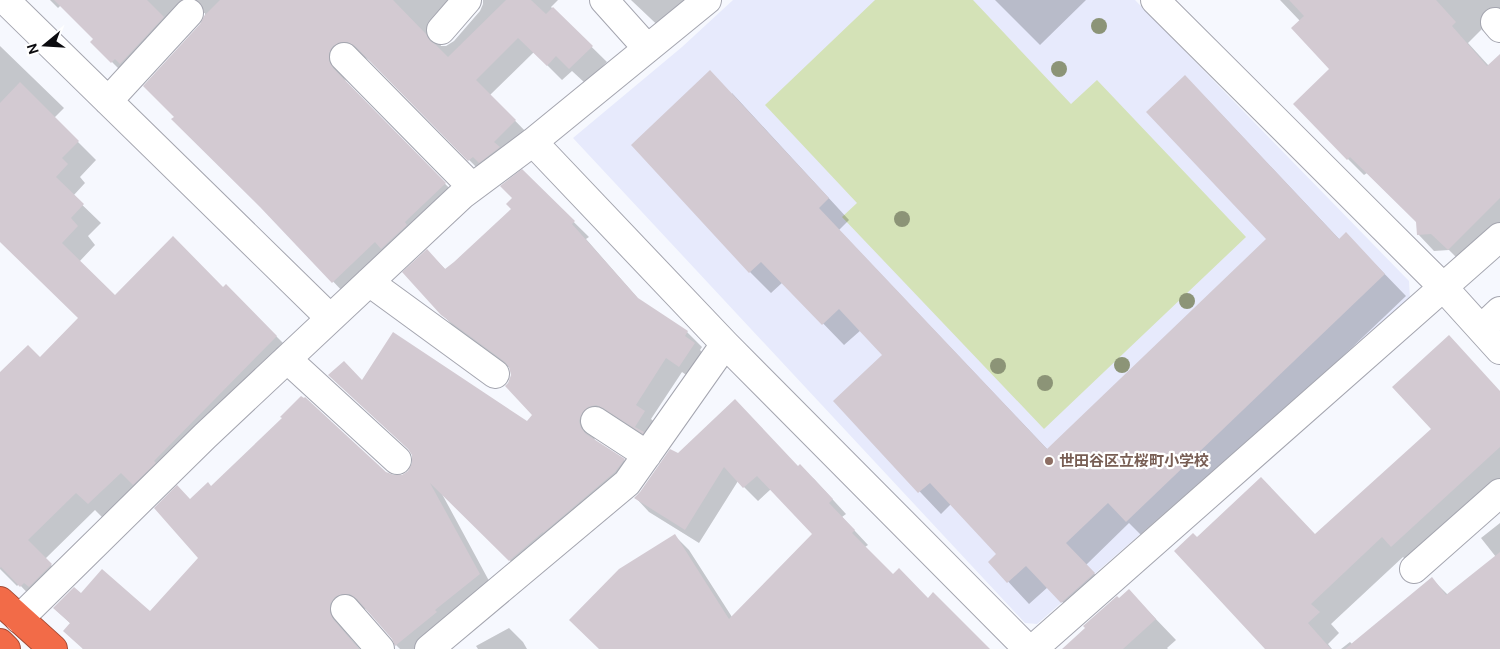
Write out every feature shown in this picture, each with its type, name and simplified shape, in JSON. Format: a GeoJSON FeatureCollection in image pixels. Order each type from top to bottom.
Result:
{"type":"FeatureCollection","features":[{"type":"Feature","properties":{"kind":"highway"},"geometry":{"type":"LineString","coordinates":[[9,610],[53,649]]}},
{"type":"Feature","properties":{"kind":"highway"},"geometry":{"type":"LineString","coordinates":[[0,643],[6,649]]}},
{"type":"Feature","properties":{"kind":"street"},"geometry":{"type":"LineString","coordinates":[[5,0],[330,318]]}},
{"type":"Feature","properties":{"kind":"street"},"geometry":{"type":"LineString","coordinates":[[441,30],[466,0]]}},
{"type":"Feature","properties":{"kind":"street"},"geometry":{"type":"LineString","coordinates":[[604,0],[647,48]]}},
{"type":"Feature","properties":{"kind":"street"},"geometry":{"type":"LineString","coordinates":[[9,610],[205,436],[472,187],[533,142],[707,0]]}},
{"type":"Feature","properties":{"kind":"street"},"geometry":{"type":"LineString","coordinates":[[1156,0],[1444,287],[1491,320],[1500,350]]}},
{"type":"Feature","properties":{"kind":"street"},"geometry":{"type":"LineString","coordinates":[[108,101],[189,13]]}},
{"type":"Feature","properties":{"kind":"street"},"geometry":{"type":"LineString","coordinates":[[344,57],[472,187]]}},
{"type":"Feature","properties":{"kind":"street"},"geometry":{"type":"LineString","coordinates":[[533,142],[725,344],[1028,649]]}},
{"type":"Feature","properties":{"kind":"street"},"geometry":{"type":"LineString","coordinates":[[1033,649],[1500,237]]}},
{"type":"Feature","properties":{"kind":"street"},"geometry":{"type":"LineString","coordinates":[[369,282],[495,374]]}},
{"type":"Feature","properties":{"kind":"street"},"geometry":{"type":"LineString","coordinates":[[429,649],[627,483],[725,344]]}},
{"type":"Feature","properties":{"kind":"street"},"geometry":{"type":"LineString","coordinates":[[288,359],[397,460]]}},
{"type":"Feature","properties":{"kind":"street"},"geometry":{"type":"LineString","coordinates":[[595,420],[646,455]]}},
{"type":"Feature","properties":{"kind":"street"},"geometry":{"type":"LineString","coordinates":[[1414,569],[1500,493]]}},
{"type":"Feature","properties":{"kind":"street"},"geometry":{"type":"LineString","coordinates":[[345,609],[380,649]]}},
{"type":"Feature","properties":{"kind":"shaded area","name":"世田谷区立桜町小学校"},"geometry":{"type":"Polygon","coordinates":[[[733,0],[1135,0],[1409,281],[1410,299],[1037,624],[1025,623],[573,138],[682,47],[733,0]]]}},
{"type":"Feature","properties":{"kind":"green space"},"geometry":{"type":"Polygon","coordinates":[[[875,0],[973,0],[1071,104],[1097,80],[1246,237],[1044,429],[842,217],[857,203],[765,105],[875,0]]]}},
{"type":"Feature","properties":{"kind":"building"},"geometry":{"type":"Polygon","coordinates":[[[54,0],[147,0],[164,17],[120,64],[115,59],[111,63],[90,42],[93,39],[54,0]]]}},
{"type":"Feature","properties":{"kind":"building"},"geometry":{"type":"Polygon","coordinates":[[[220,0],[393,0],[426,34],[430,41],[448,57],[506,0],[531,0],[546,14],[553,7],[593,46],[569,69],[556,56],[547,66],[518,38],[476,80],[516,120],[494,142],[500,147],[479,163],[473,157],[468,161],[355,46],[348,42],[341,42],[333,46],[329,53],[329,61],[333,68],[446,183],[405,222],[407,225],[381,249],[375,242],[332,283],[260,207],[171,119],[174,117],[143,86],[220,0]]]}},
{"type":"Feature","properties":{"kind":"building"},"geometry":{"type":"Polygon","coordinates":[[[1289,0],[1436,0],[1456,22],[1452,26],[1487,66],[1500,54],[1500,198],[1448,250],[1431,234],[1417,235],[1416,222],[1350,157],[1347,160],[1293,104],[1329,69],[1291,28],[1304,16],[1289,0]]]}},
{"type":"Feature","properties":{"kind":"building"},"geometry":{"type":"Polygon","coordinates":[[[710,70],[829,198],[819,208],[1047,449],[1266,239],[1146,112],[1185,75],[1339,239],[1346,232],[1385,274],[1126,522],[1108,503],[1066,543],[1095,573],[1061,603],[1026,566],[1007,583],[988,562],[996,554],[930,483],[918,493],[833,401],[882,355],[839,309],[822,325],[761,262],[749,273],[631,145],[710,70]]]}},
{"type":"Feature","properties":{"kind":"building"},"geometry":{"type":"Polygon","coordinates":[[[20,82],[79,141],[62,158],[68,164],[56,177],[84,204],[71,218],[78,226],[62,243],[115,295],[173,236],[223,287],[226,284],[277,336],[154,461],[156,463],[133,485],[121,473],[88,504],[76,493],[28,540],[52,564],[29,587],[24,583],[20,587],[0,568],[0,372],[28,345],[40,357],[78,318],[0,242],[0,103],[20,82]]]}},
{"type":"Feature","properties":{"kind":"building"},"geometry":{"type":"Polygon","coordinates":[[[522,169],[575,221],[572,224],[638,298],[688,331],[685,336],[695,343],[679,367],[666,358],[636,405],[645,411],[635,427],[644,432],[643,434],[596,405],[588,407],[582,413],[579,421],[581,428],[586,434],[625,459],[615,472],[509,561],[430,483],[480,574],[435,610],[437,612],[395,646],[392,639],[357,599],[350,594],[342,594],[335,597],[330,604],[330,612],[333,619],[359,649],[83,649],[63,631],[70,623],[53,608],[74,587],[81,593],[102,569],[150,611],[198,558],[154,508],[177,485],[190,499],[208,482],[211,486],[282,418],[280,417],[301,396],[305,397],[386,472],[402,475],[408,471],[412,463],[412,455],[408,449],[328,375],[344,361],[362,380],[393,332],[527,421],[532,415],[505,386],[511,375],[509,367],[505,362],[441,315],[402,272],[427,249],[445,269],[454,262],[511,209],[506,204],[512,198],[500,186],[522,169]]]}},
{"type":"Feature","properties":{"kind":"building"},"geometry":{"type":"Polygon","coordinates":[[[1449,335],[1500,391],[1500,447],[1391,547],[1382,537],[1311,604],[1320,612],[1308,623],[1331,649],[1265,649],[1174,551],[1193,533],[1197,537],[1261,477],[1315,534],[1431,429],[1392,387],[1449,335]]]}},
{"type":"Feature","properties":{"kind":"building"},"geometry":{"type":"Polygon","coordinates":[[[735,399],[798,466],[800,464],[833,499],[829,503],[855,530],[852,533],[893,574],[899,568],[928,598],[933,592],[990,649],[599,649],[569,620],[619,569],[675,534],[729,619],[812,534],[757,476],[743,488],[724,467],[685,530],[634,498],[670,449],[678,453],[735,399]]]}},
{"type":"Feature","properties":{"kind":"building"},"geometry":{"type":"Polygon","coordinates":[[[1500,552],[1500,649],[1345,649],[1432,577],[1446,595],[1500,552]]]}},
{"type":"Feature","properties":{"kind":"building"},"geometry":{"type":"Polygon","coordinates":[[[1129,589],[1156,619],[1123,649],[1062,649],[1085,628],[1083,626],[1117,596],[1119,598],[1129,589]]]}},
{"type":"Feature","properties":{"kind":"place","name":"世田谷区立桜町小学校"},"geometry":{"type":"Point","coordinates":[1049,461]}}]}
